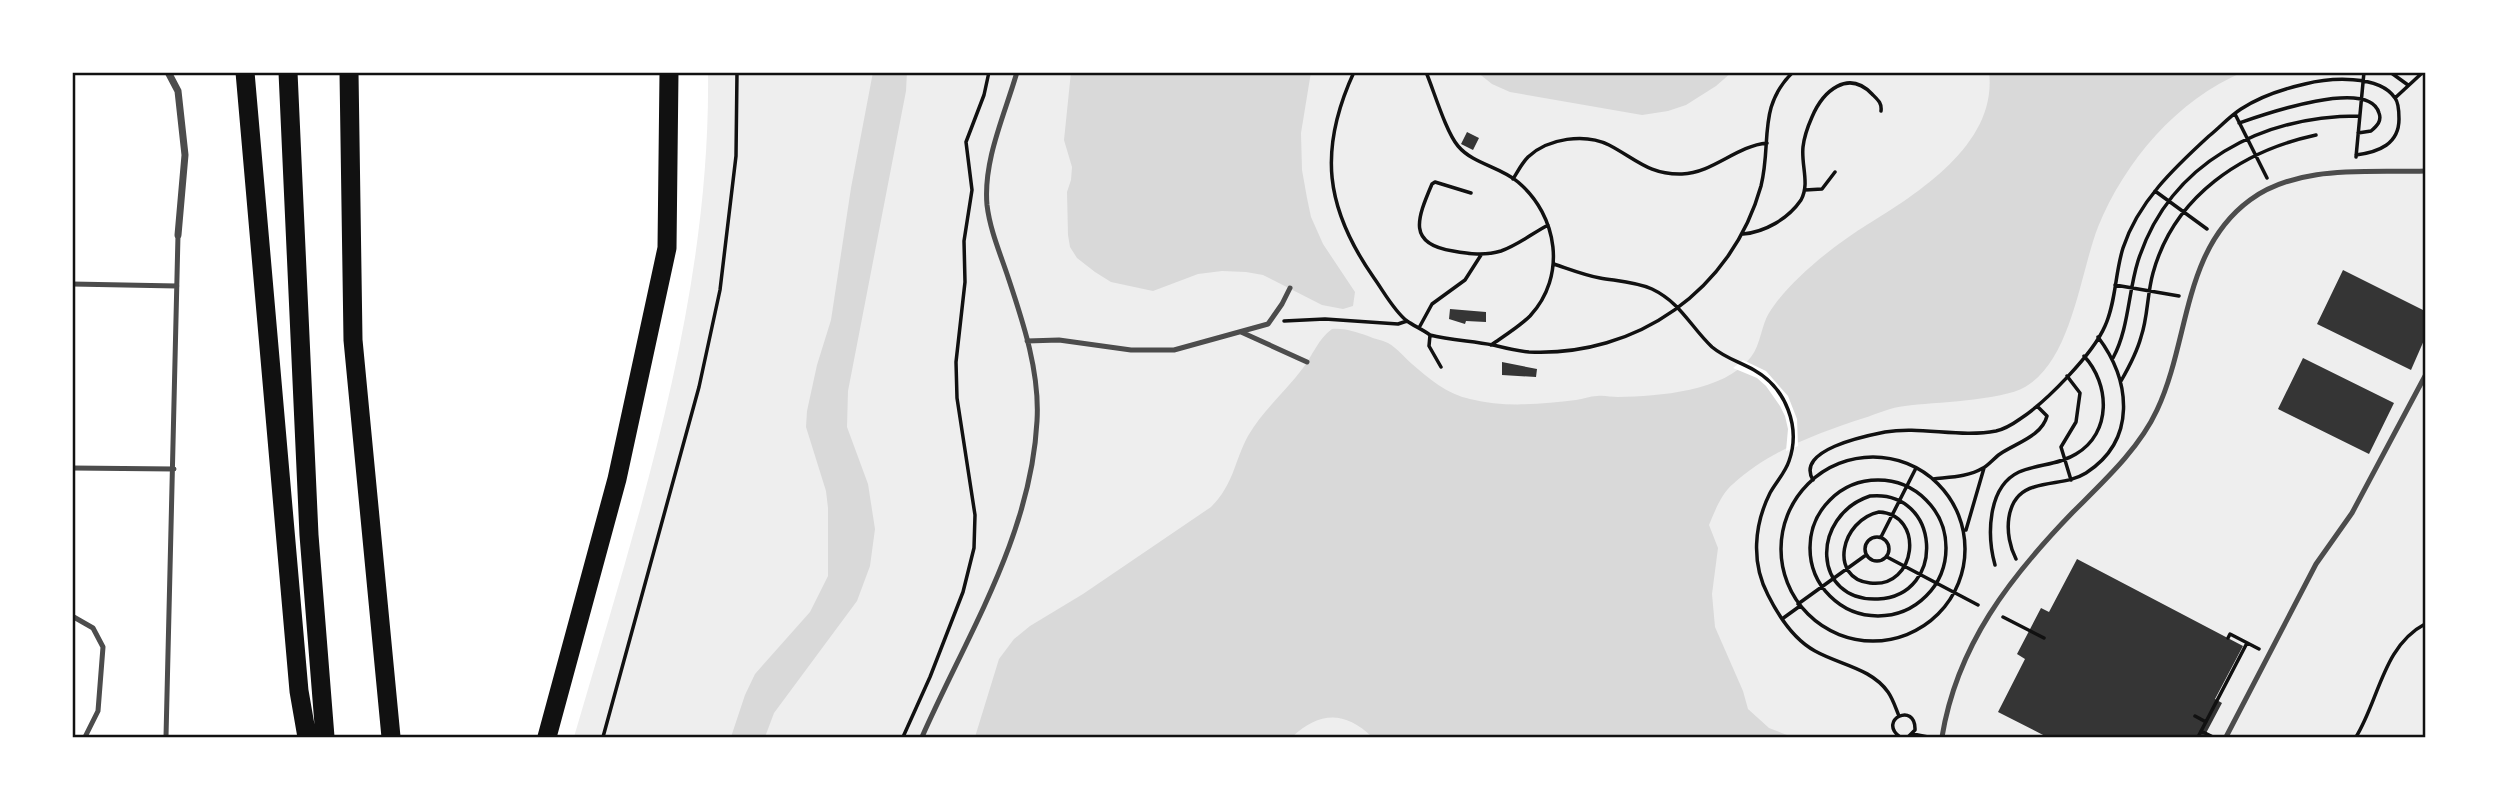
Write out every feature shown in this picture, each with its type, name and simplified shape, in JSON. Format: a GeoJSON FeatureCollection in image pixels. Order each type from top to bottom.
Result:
{"type":"FeatureCollection","features":[{"type":"Feature","properties":{"kind":"highway"},"geometry":{"type":"LineString","coordinates":[[245,72],[299,691],[307,737]]}},
{"type":"Feature","properties":{"kind":"highway"},"geometry":{"type":"LineString","coordinates":[[288,72],[309,534],[325,737]]}},
{"type":"Feature","properties":{"kind":"highway"},"geometry":{"type":"LineString","coordinates":[[349,72],[353,340],[391,737]]}},
{"type":"Feature","properties":{"kind":"highway"},"geometry":{"type":"LineString","coordinates":[[547,737],[617,479],[667,248],[669,72]]}},
{"type":"Feature","properties":{"kind":"street"},"geometry":{"type":"LineString","coordinates":[[168,72],[178,91],[185,155],[178,235]]}},
{"type":"Feature","properties":{"kind":"lane"},"geometry":{"type":"LineString","coordinates":[[922,737],[997,578],[1020,517],[1037,420],[1033,370],[1027,341],[992,230],[987,205],[993,155],[1017,72]]}},
{"type":"Feature","properties":{"kind":"lane"},"geometry":{"type":"LineString","coordinates":[[1942,737],[1952,694],[1990,611],[2042,544],[2113,471],[2144,433],[2156,412],[2176,354],[2189,298],[2205,255],[2219,231],[2251,199],[2295,179],[2321,174],[2425,172]]}},
{"type":"Feature","properties":{"kind":"lane"},"geometry":{"type":"LineString","coordinates":[[166,737],[178,235]]}},
{"type":"Feature","properties":{"kind":"lane"},"geometry":{"type":"LineString","coordinates":[[72,284],[177,286]]}},
{"type":"Feature","properties":{"kind":"lane"},"geometry":{"type":"LineString","coordinates":[[1027,341],[1059,340],[1154,352],[1174,350],[1268,324],[1290,288]]}},
{"type":"Feature","properties":{"kind":"lane"},"geometry":{"type":"LineString","coordinates":[[1241,332],[1307,362]]}},
{"type":"Feature","properties":{"kind":"lane"},"geometry":{"type":"LineString","coordinates":[[2226,737],[2316,564],[2352,513],[2425,376]]}},
{"type":"Feature","properties":{"kind":"lane"},"geometry":{"type":"LineString","coordinates":[[72,468],[174,469]]}},
{"type":"Feature","properties":{"kind":"lane"},"geometry":{"type":"LineString","coordinates":[[72,616],[93,628],[103,647],[98,711],[85,737]]}},
{"type":"Feature","properties":{"kind":"path"},"geometry":{"type":"LineString","coordinates":[[603,737],[699,387],[720,290],[736,156],[737,72]]}},
{"type":"Feature","properties":{"kind":"path"},"geometry":{"type":"LineString","coordinates":[[903,737],[963,592],[974,548],[975,515],[957,398],[956,362],[965,282],[964,241],[972,190],[966,150],[967,135],[984,95],[989,72]]}},
{"type":"Feature","properties":{"kind":"path"},"geometry":{"type":"LineString","coordinates":[[1354,72],[1337,114],[1332,139],[1332,184],[1352,245],[1384,293],[1407,321],[1430,335],[1529,352],[1579,348],[1636,332],[1680,308],[1722,265],[1751,216],[1763,178],[1770,106],[1780,84],[1793,72]]}},
{"type":"Feature","properties":{"kind":"path"},"geometry":{"type":"LineString","coordinates":[[1426,72],[1460,148],[1513,179],[1539,207],[1549,225],[1554,264],[1544,297],[1528,317],[1491,345]]}},
{"type":"Feature","properties":{"kind":"path"},"geometry":{"type":"LineString","coordinates":[[2354,163],[2364,72]]}},
{"type":"Feature","properties":{"kind":"path"},"geometry":{"type":"LineString","coordinates":[[2390,72],[2409,85]]}},
{"type":"Feature","properties":{"kind":"path"},"geometry":{"type":"LineString","coordinates":[[2395,98],[2421,74],[2419,72]]}},
{"type":"Feature","properties":{"kind":"path"},"geometry":{"type":"LineString","coordinates":[[1813,480],[1808,472],[1816,456],[1854,440],[1886,432],[1941,434],[1996,431],[2009,427],[2037,406],[2067,376],[2105,327],[2123,249],[2155,191],[2182,160],[2235,114],[2260,99],[2288,88],[2346,78],[2384,89],[2395,98],[2399,112],[2399,128],[2391,142],[2379,151],[2356,155]]}},
{"type":"Feature","properties":{"kind":"path"},"geometry":{"type":"LineString","coordinates":[[1742,233],[1760,231],[1780,220],[1800,201],[1805,190],[1804,141],[1811,118],[1828,91],[1850,82],[1863,85],[1880,102],[1881,111]]}},
{"type":"Feature","properties":{"kind":"path"},"geometry":{"type":"LineString","coordinates":[[2239,123],[2301,103],[2361,100],[2376,106],[2380,114],[2379,121],[2371,131],[2358,133]]}},
{"type":"Feature","properties":{"kind":"path"},"geometry":{"type":"LineString","coordinates":[[2235,114],[2268,179]]}},
{"type":"Feature","properties":{"kind":"path"},"geometry":{"type":"LineString","coordinates":[[2113,358],[2124,333],[2132,288],[2145,244],[2170,201],[2215,155],[2247,138],[2296,121],[2331,116],[2360,116]]}},
{"type":"Feature","properties":{"kind":"path"},"geometry":{"type":"LineString","coordinates":[[2121,380],[2142,335],[2149,291],[2160,255],[2184,212],[2208,185],[2255,154],[2316,135]]}},
{"type":"Feature","properties":{"kind":"path"},"geometry":{"type":"LineString","coordinates":[[1513,179],[1530,155],[1554,142],[1567,140],[1593,140],[1606,144],[1651,170],[1680,174],[1700,171],[1748,146],[1767,144]]}},
{"type":"Feature","properties":{"kind":"path"},"geometry":{"type":"LineString","coordinates":[[1805,190],[1822,189],[1835,172]]}},
{"type":"Feature","properties":{"kind":"path"},"geometry":{"type":"LineString","coordinates":[[2259,184],[2276,176]]}},
{"type":"Feature","properties":{"kind":"path"},"geometry":{"type":"LineString","coordinates":[[1471,193],[1444,183],[1432,184],[1423,209],[1420,231],[1423,240],[1430,246],[1481,255],[1507,248],[1549,225]]}},
{"type":"Feature","properties":{"kind":"path"},"geometry":{"type":"LineString","coordinates":[[2155,191],[2209,229],[2203,237]]}},
{"type":"Feature","properties":{"kind":"path"},"geometry":{"type":"LineString","coordinates":[[1420,327],[1432,304],[1465,279],[1481,255]]}},
{"type":"Feature","properties":{"kind":"path"},"geometry":{"type":"LineString","coordinates":[[1554,264],[1586,275],[1649,288],[1680,308],[1712,347],[1768,379],[1786,405],[1794,434],[1783,474],[1765,503],[1756,537],[1759,574],[1767,594],[1791,633],[1813,650],[1863,671],[1876,680],[1888,693],[1899,716]]}},
{"type":"Feature","properties":{"kind":"path"},"geometry":{"type":"LineString","coordinates":[[2115,285],[2180,294],[2177,308]]}},
{"type":"Feature","properties":{"kind":"path"},"geometry":{"type":"LineString","coordinates":[[1268,324],[1301,319],[1398,324],[1407,321]]}},
{"type":"Feature","properties":{"kind":"path"},"geometry":{"type":"LineString","coordinates":[[1430,335],[1429,346],[1441,367]]}},
{"type":"Feature","properties":{"kind":"path"},"geometry":{"type":"LineString","coordinates":[[2025,549],[2014,561],[2006,532],[2013,506],[2022,493],[2032,487],[2071,480],[2086,472],[2112,447],[2120,432],[2124,414],[2121,380],[2113,358],[2098,338]]}},
{"type":"Feature","properties":{"kind":"path"},"geometry":{"type":"LineString","coordinates":[[1995,565],[1990,535],[2000,489],[2008,479],[2018,473],[2064,460],[2086,447],[2095,435],[2104,410],[2099,378],[2084,356]]}},
{"type":"Feature","properties":{"kind":"path"},"geometry":{"type":"LineString","coordinates":[[2067,376],[2076,384],[2080,393],[2076,422],[2061,447],[2071,480]]}},
{"type":"Feature","properties":{"kind":"path"},"geometry":{"type":"LineString","coordinates":[[1933,479],[1962,476],[1984,468],[1998,455],[2039,430],[2047,416],[2037,406]]}},
{"type":"Feature","properties":{"kind":"path"},"geometry":{"type":"LineString","coordinates":[[1861,459],[1894,460],[1916,468],[1933,479],[1948,494],[1964,532],[1965,559],[1955,593],[1941,612],[1923,627],[1897,638],[1874,642],[1840,636],[1825,629],[1799,605],[1786,579],[1781,555],[1788,514],[1804,488],[1836,465],[1861,459]]}},
{"type":"Feature","properties":{"kind":"path"},"geometry":{"type":"LineString","coordinates":[[1881,537],[1916,468]]}},
{"type":"Feature","properties":{"kind":"path"},"geometry":{"type":"LineString","coordinates":[[1964,532],[1984,468]]}},
{"type":"Feature","properties":{"kind":"path"},"geometry":{"type":"LineString","coordinates":[[1867,479],[1894,479],[1908,484],[1933,508],[1941,524],[1946,555],[1944,568],[1936,583],[1923,599],[1893,614],[1875,617],[1841,608],[1820,588],[1809,555],[1811,538],[1824,508],[1836,495],[1867,479]]}},
{"type":"Feature","properties":{"kind":"path"},"geometry":{"type":"LineString","coordinates":[[1870,496],[1890,496],[1899,500],[1916,516],[1927,540],[1925,564],[1920,574],[1905,590],[1893,597],[1866,599],[1842,588],[1833,579],[1828,562],[1827,545],[1836,519],[1847,508],[1870,496]]}},
{"type":"Feature","properties":{"kind":"path"},"geometry":{"type":"LineString","coordinates":[[1872,513],[1893,514],[1906,530],[1910,541],[1911,550],[1905,566],[1898,574],[1879,583],[1859,579],[1847,568],[1844,548],[1851,528],[1872,513]]}},
{"type":"Feature","properties":{"kind":"path"},"geometry":{"type":"LineString","coordinates":[[1866,555],[1866,543],[1872,537],[1881,537],[1889,545],[1887,557]]}},
{"type":"Feature","properties":{"kind":"path"},"geometry":{"type":"LineString","coordinates":[[1782,619],[1866,555]]}},
{"type":"Feature","properties":{"kind":"path"},"geometry":{"type":"LineString","coordinates":[[1866,555],[1876,562],[1887,557]]}},
{"type":"Feature","properties":{"kind":"path"},"geometry":{"type":"LineString","coordinates":[[1887,557],[1980,605],[1977,614]]}},
{"type":"Feature","properties":{"kind":"path"},"geometry":{"type":"LineString","coordinates":[[2006,619],[2044,638]]}},
{"type":"Feature","properties":{"kind":"path"},"geometry":{"type":"LineString","coordinates":[[2356,737],[2365,722],[2393,653],[2407,637],[2425,624]]}},
{"type":"Feature","properties":{"kind":"path"},"geometry":{"type":"LineString","coordinates":[[2228,638],[2230,634],[2257,648]]}},
{"type":"Feature","properties":{"kind":"path"},"geometry":{"type":"LineString","coordinates":[[2198,737],[2212,715],[2247,643]]}},
{"type":"Feature","properties":{"kind":"path"},"geometry":{"type":"LineString","coordinates":[[1900,737],[1893,728],[1894,721],[1899,716],[1906,715],[1913,719],[1916,726],[1913,734]]}},
{"type":"Feature","properties":{"kind":"path"},"geometry":{"type":"LineString","coordinates":[[2195,716],[2206,722]]}},
{"type":"Feature","properties":{"kind":"path"},"geometry":{"type":"LineString","coordinates":[[2201,731],[2211,736]]}},
{"type":"Feature","properties":{"kind":"path"},"geometry":{"type":"LineString","coordinates":[[1908,737],[1913,734],[1931,736]]}},
{"type":"Feature","properties":{"kind":"shaded area"},"geometry":{"type":"Polygon","coordinates":[[[708,72],[2425,72],[2425,737],[574,737],[645,492],[684,326],[706,157],[708,72]]]}},
{"type":"Feature","properties":{"kind":"shaded area"},"geometry":{"type":"Polygon","coordinates":[[[873,72],[907,72],[906,91],[848,391],[847,427],[868,484],[875,529],[870,566],[857,601],[774,713],[765,737],[731,737],[755,674],[810,612],[828,576],[826,491],[806,427],[807,411],[831,320],[851,188],[873,72]]]}},
{"type":"Feature","properties":{"kind":"shaded area"},"geometry":{"type":"Polygon","coordinates":[[[1071,72],[1311,72],[1301,133],[1302,170],[1307,198],[1311,217],[1323,244],[1355,292],[1353,306],[1343,309],[1322,305],[1263,275],[1246,272],[1198,274],[1153,291],[1111,282],[1077,258],[1070,247],[1068,235],[1067,192],[1072,167],[1064,140],[1071,72]]]}},
{"type":"Feature","properties":{"kind":"shaded area"},"geometry":{"type":"Polygon","coordinates":[[[1477,72],[1732,72],[1686,105],[1642,115],[1510,92],[1492,84],[1477,72]]]}},
{"type":"Feature","properties":{"kind":"shaded area"},"geometry":{"type":"Polygon","coordinates":[[[1989,72],[2243,72],[2196,99],[2175,116],[2138,156],[2109,203],[2098,227],[2064,337],[2041,374],[2014,392],[1900,407],[1829,430],[1762,462],[1725,493],[1709,525],[1718,548],[1712,594],[1715,627],[1748,709],[1769,728],[1792,737],[1372,737],[1351,722],[1332,718],[1312,723],[1292,737],[975,737],[999,659],[1014,639],[1211,507],[1225,490],[1254,427],[1332,329],[1350,331],[1388,343],[1425,375],[1454,394],[1496,404],[1550,403],[1592,396],[1652,395],[1708,385],[1739,369],[1751,357],[1769,313],[1787,289],[1811,266],[1928,183],[1967,145],[1980,123],[1988,98],[1989,72]]]}},
{"type":"Feature","properties":{"kind":"pier"},"geometry":{"type":"Polygon","coordinates":[[[1743,360],[1766,371],[1788,396],[1797,419],[1798,446],[1786,451],[1788,429],[1785,416],[1766,386],[1757,378],[1733,368],[1743,360]]]}},
{"type":"Feature","properties":{"kind":"building"},"geometry":{"type":"Polygon","coordinates":[[[1467,132],[1479,138],[1473,150],[1461,144],[1467,132]]]}},
{"type":"Feature","properties":{"kind":"building"},"geometry":{"type":"Polygon","coordinates":[[[2343,270],[2425,311],[2425,338],[2411,370],[2317,324],[2343,270]]]}},
{"type":"Feature","properties":{"kind":"building"},"geometry":{"type":"Polygon","coordinates":[[[1450,309],[1486,312],[1486,322],[1466,321],[1465,324],[1449,319],[1450,309]]]}},
{"type":"Feature","properties":{"kind":"building"},"geometry":{"type":"Polygon","coordinates":[[[2303,358],[2394,403],[2369,454],[2278,409],[2303,358]]]}},
{"type":"Feature","properties":{"kind":"building"},"geometry":{"type":"Polygon","coordinates":[[[1502,362],[1537,369],[1536,377],[1502,375],[1502,362]]]}},
{"type":"Feature","properties":{"kind":"building"},"geometry":{"type":"Polygon","coordinates":[[[2077,559],[2243,646],[2215,699],[2222,703],[2204,737],[2047,737],[1998,712],[2025,659],[2017,654],[2041,608],[2049,612],[2077,559]]]}}]}
